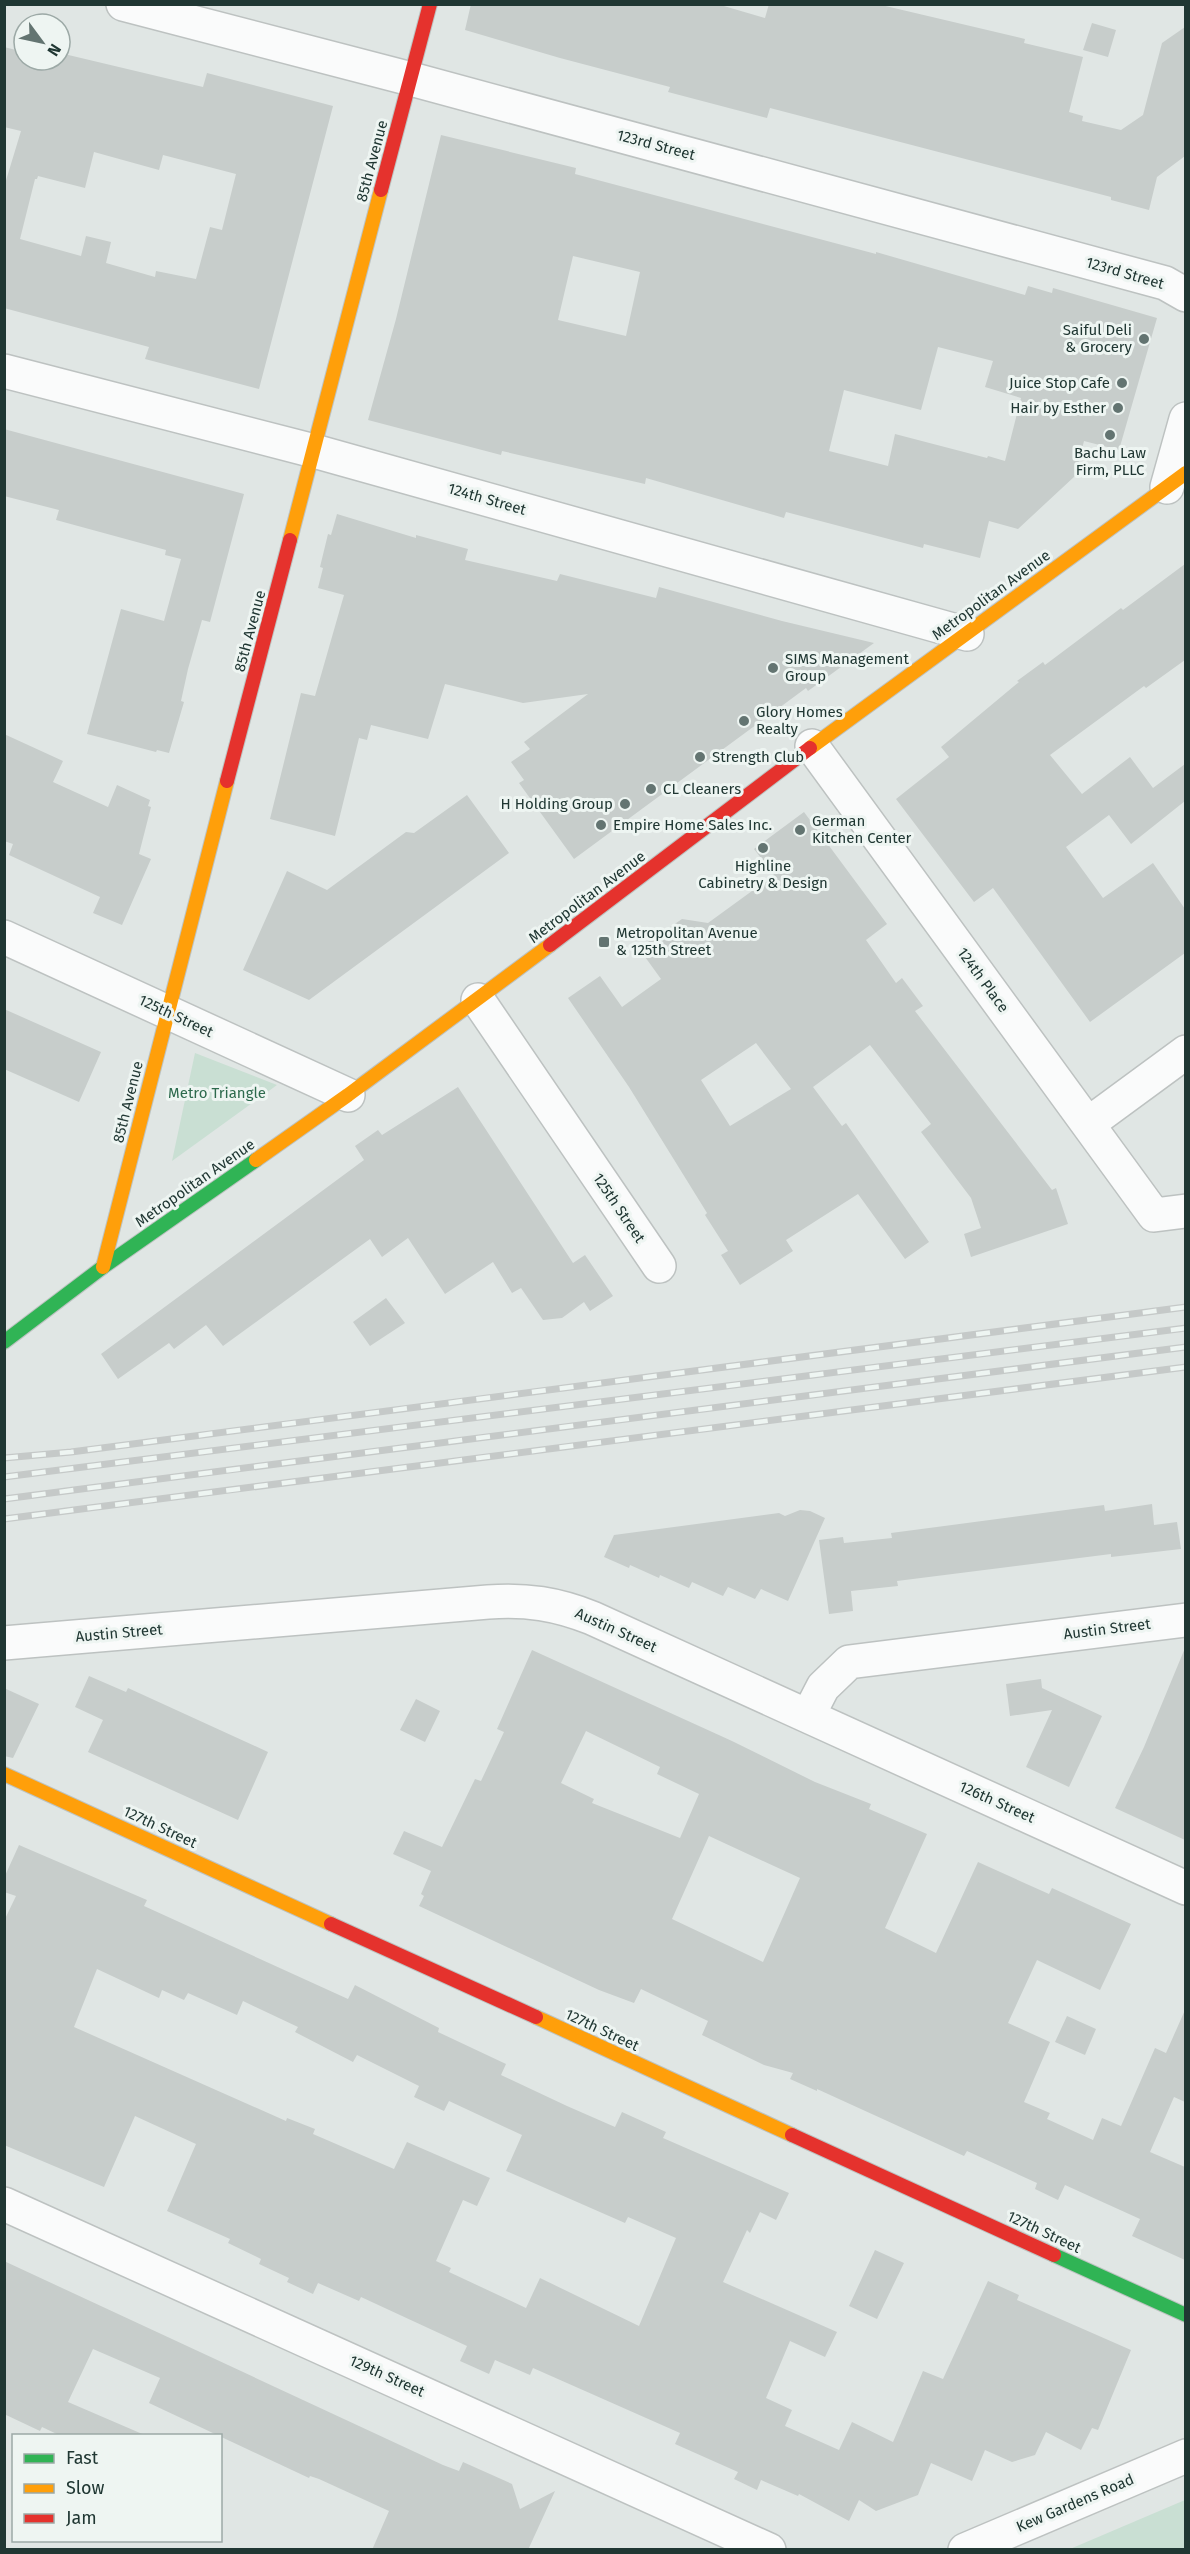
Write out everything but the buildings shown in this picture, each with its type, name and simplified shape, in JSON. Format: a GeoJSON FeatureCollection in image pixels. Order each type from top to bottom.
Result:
{"type":"FeatureCollection","features":[{"type":"Feature","properties":{"kind":"street","name":"123rd Street"},"geometry":{"type":"LineString","coordinates":[[123,4],[411,79],[1165,283],[1185,295]]}},
{"type":"Feature","properties":{"kind":"street","name":"85th Avenue"},"geometry":{"type":"LineString","coordinates":[[103,1267],[167,1012],[430,4]]}},
{"type":"Feature","properties":{"kind":"street","name":"124th Street"},"geometry":{"type":"LineString","coordinates":[[4,371],[314,451],[967,634]]}},
{"type":"Feature","properties":{"kind":"street"},"geometry":{"type":"LineString","coordinates":[[1176,480],[1185,419]]}},
{"type":"Feature","properties":{"kind":"street","name":"Metropolitan Avenue"},"geometry":{"type":"LineString","coordinates":[[4,1342],[103,1267],[348,1095],[478,1000],[812,746],[1176,480]]}},
{"type":"Feature","properties":{"kind":"street","name":"124th Place"},"geometry":{"type":"LineString","coordinates":[[812,746],[1088,1124],[1170,1213]]}},
{"type":"Feature","properties":{"kind":"street","name":"125th Street"},"geometry":{"type":"LineString","coordinates":[[4,937],[348,1095]]}},
{"type":"Feature","properties":{"kind":"street","name":"125th Street"},"geometry":{"type":"LineString","coordinates":[[478,1000],[659,1266]]}},
{"type":"Feature","properties":{"kind":"street"},"geometry":{"type":"LineString","coordinates":[[1088,1124],[1185,1052]]}},
{"type":"Feature","properties":{"kind":"street","name":"Austin Street"},"geometry":{"type":"LineString","coordinates":[[4,1643],[454,1604],[532,1601],[570,1609],[592,1618],[808,1716],[823,1687],[849,1662],[1185,1620]]}},
{"type":"Feature","properties":{"kind":"street","name":"126th Street"},"geometry":{"type":"LineString","coordinates":[[808,1716],[1185,1888]]}},
{"type":"Feature","properties":{"kind":"street","name":"127th Street"},"geometry":{"type":"LineString","coordinates":[[4,1774],[1185,2315]]}},
{"type":"Feature","properties":{"kind":"street","name":"129th Street"},"geometry":{"type":"LineString","coordinates":[[4,2204],[769,2550]]}},
{"type":"Feature","properties":{"kind":"street","name":"Kew Gardens Road"},"geometry":{"type":"LineString","coordinates":[[964,2550],[1185,2456]]}},
{"type":"Feature","properties":{"kind":"green space","name":"Metro Triangle"},"geometry":{"type":"Polygon","coordinates":[[[195,1053],[277,1085],[172,1161],[195,1053]]]}},
{"type":"Feature","properties":{"kind":"green space"},"geometry":{"type":"Polygon","coordinates":[[[1185,2500],[1185,2549],[1070,2549],[1185,2500]]]}},
{"type":"Feature","properties":{"kind":"railway"},"geometry":{"type":"LineString","coordinates":[[4,1458],[71,1452],[1186,1307]]}},
{"type":"Feature","properties":{"kind":"railway"},"geometry":{"type":"LineString","coordinates":[[4,1477],[1186,1328]]}},
{"type":"Feature","properties":{"kind":"railway"},"geometry":{"type":"LineString","coordinates":[[4,1499],[1186,1347]]}},
{"type":"Feature","properties":{"kind":"railway"},"geometry":{"type":"LineString","coordinates":[[4,1519],[1186,1367]]}},
{"type":"Feature","properties":{"kind":"traffic: fast"},"geometry":{"type":"LineString","coordinates":[[4,1342],[103,1267],[256,1160]]}},
{"type":"Feature","properties":{"kind":"traffic: fast"},"geometry":{"type":"LineString","coordinates":[[1054,2255],[1186,2315]]}},
{"type":"Feature","properties":{"kind":"traffic: slow"},"geometry":{"type":"LineString","coordinates":[[290,540],[381,190]]}},
{"type":"Feature","properties":{"kind":"traffic: slow"},"geometry":{"type":"LineString","coordinates":[[810,748],[1186,473]]}},
{"type":"Feature","properties":{"kind":"traffic: slow"},"geometry":{"type":"LineString","coordinates":[[103,1267],[227,781]]}},
{"type":"Feature","properties":{"kind":"traffic: slow"},"geometry":{"type":"LineString","coordinates":[[256,1160],[348,1095],[550,945]]}},
{"type":"Feature","properties":{"kind":"traffic: slow"},"geometry":{"type":"LineString","coordinates":[[4,1774],[331,1924]]}},
{"type":"Feature","properties":{"kind":"traffic: slow"},"geometry":{"type":"LineString","coordinates":[[536,2017],[792,2135]]}},
{"type":"Feature","properties":{"kind":"traffic: jam"},"geometry":{"type":"LineString","coordinates":[[381,190],[430,4]]}},
{"type":"Feature","properties":{"kind":"traffic: jam"},"geometry":{"type":"LineString","coordinates":[[227,781],[290,540]]}},
{"type":"Feature","properties":{"kind":"traffic: jam"},"geometry":{"type":"LineString","coordinates":[[550,945],[810,748]]}},
{"type":"Feature","properties":{"kind":"traffic: jam"},"geometry":{"type":"LineString","coordinates":[[331,1924],[536,2017]]}},
{"type":"Feature","properties":{"kind":"traffic: jam"},"geometry":{"type":"LineString","coordinates":[[792,2135],[1054,2255]]}},
{"type":"Feature","properties":{"kind":"place","name":"Saiful Deli & Grocery"},"geometry":{"type":"Point","coordinates":[1144,339]}},
{"type":"Feature","properties":{"kind":"place","name":"Juice Stop Cafe"},"geometry":{"type":"Point","coordinates":[1122,383]}},
{"type":"Feature","properties":{"kind":"place","name":"Hair by Esther"},"geometry":{"type":"Point","coordinates":[1118,408]}},
{"type":"Feature","properties":{"kind":"place","name":"Bachu Law Firm, PLLC"},"geometry":{"type":"Point","coordinates":[1110,435]}},
{"type":"Feature","properties":{"kind":"place","name":"SIMS Management Group"},"geometry":{"type":"Point","coordinates":[773,668]}},
{"type":"Feature","properties":{"kind":"place","name":"Glory Homes Realty"},"geometry":{"type":"Point","coordinates":[744,721]}},
{"type":"Feature","properties":{"kind":"place","name":"Strength Club"},"geometry":{"type":"Point","coordinates":[700,757]}},
{"type":"Feature","properties":{"kind":"place","name":"CL Cleaners"},"geometry":{"type":"Point","coordinates":[651,789]}},
{"type":"Feature","properties":{"kind":"place","name":"H Holding Group"},"geometry":{"type":"Point","coordinates":[625,804]}},
{"type":"Feature","properties":{"kind":"place","name":"Empire Home Sales Inc."},"geometry":{"type":"Point","coordinates":[601,825]}},
{"type":"Feature","properties":{"kind":"place","name":"German Kitchen Center"},"geometry":{"type":"Point","coordinates":[800,830]}},
{"type":"Feature","properties":{"kind":"place","name":"Highline Cabinetry & Design"},"geometry":{"type":"Point","coordinates":[763,848]}},
{"type":"Feature","properties":{"kind":"place","name":"Metropolitan Avenue & 125th Street"},"geometry":{"type":"Point","coordinates":[604,942]}}]}
